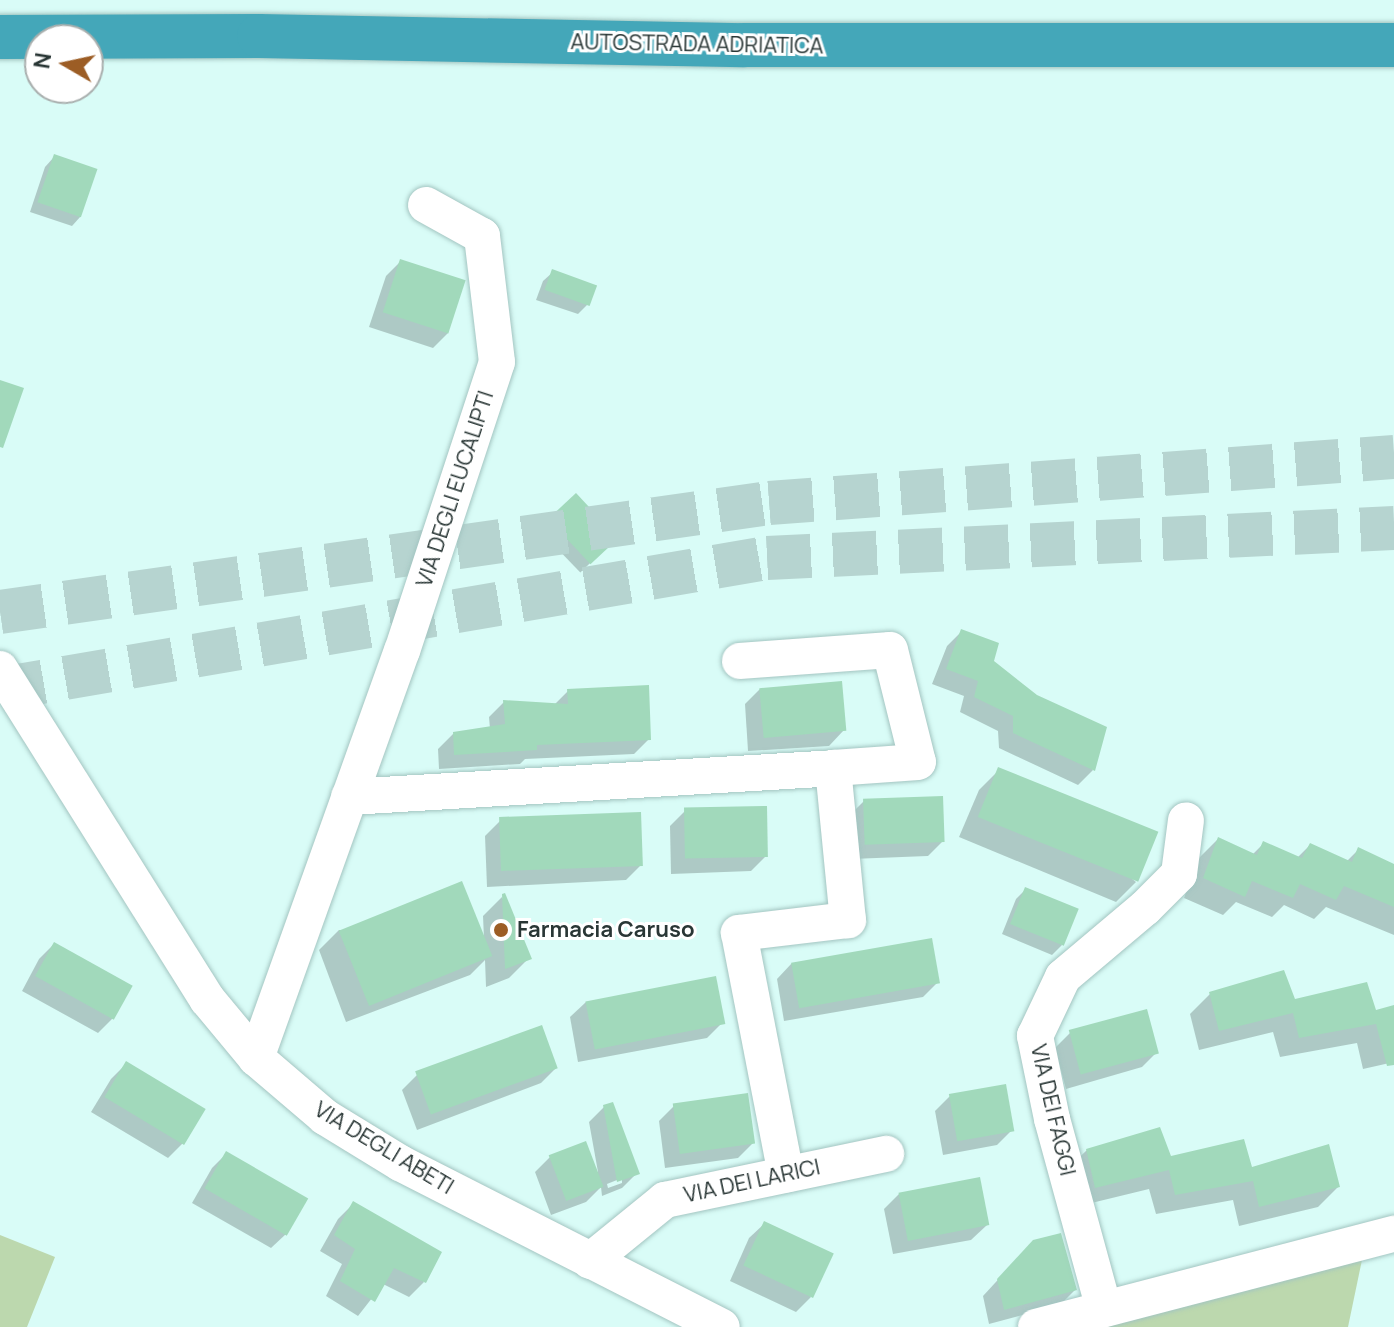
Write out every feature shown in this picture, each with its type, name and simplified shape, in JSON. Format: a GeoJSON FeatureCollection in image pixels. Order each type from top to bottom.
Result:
{"type":"FeatureCollection","features":[{"type":"Feature","properties":{"kind":"highway","name":"AUTOSTRADA ADRIATICA"},"geometry":{"type":"LineString","coordinates":[[0,37],[259,36],[744,45],[1394,45]]}},
{"type":"Feature","properties":{"kind":"highway"},"geometry":{"type":"LineString","coordinates":[[744,45],[1054,66],[1394,74]]}},
{"type":"Feature","properties":{"kind":"street","name":"VIA DEGLI EUCALIPTI"},"geometry":{"type":"LineString","coordinates":[[256,1058],[349,797],[497,362],[482,236],[426,205]]}},
{"type":"Feature","properties":{"kind":"street"},"geometry":{"type":"LineString","coordinates":[[349,797],[918,762],[890,650],[740,661]]}},
{"type":"Feature","properties":{"kind":"street","name":"VIA DEGLI ABETI"},"geometry":{"type":"LineString","coordinates":[[0,669],[207,999],[256,1058],[325,1117],[362,1140],[722,1327]]}},
{"type":"Feature","properties":{"kind":"street"},"geometry":{"type":"LineString","coordinates":[[786,1174],[739,933],[848,920],[833,768]]}},
{"type":"Feature","properties":{"kind":"street","name":"VIA DEI FAGGI"},"geometry":{"type":"LineString","coordinates":[[1104,1309],[1052,1119],[1035,1036],[1063,977],[1145,908],[1179,874],[1186,820]]}},
{"type":"Feature","properties":{"kind":"street","name":"VIA DEI LARICI"},"geometry":{"type":"LineString","coordinates":[[590,1261],[665,1200],[886,1154]]}},
{"type":"Feature","properties":{"kind":"street"},"geometry":{"type":"LineString","coordinates":[[1036,1327],[1394,1234]]}},
{"type":"Feature","properties":{"kind":"green space"},"geometry":{"type":"Polygon","coordinates":[[[0,1235],[55,1257],[27,1327],[0,1327],[0,1235]]]}},
{"type":"Feature","properties":{"kind":"green space"},"geometry":{"type":"Polygon","coordinates":[[[1363,1255],[1348,1327],[1063,1327],[1363,1255]]]}},
{"type":"Feature","properties":{"kind":"building"},"geometry":{"type":"Polygon","coordinates":[[[54,154],[97,169],[81,217],[37,202],[54,154]]]}},
{"type":"Feature","properties":{"kind":"building"},"geometry":{"type":"Polygon","coordinates":[[[400,259],[466,280],[448,334],[383,312],[400,259]]]}},
{"type":"Feature","properties":{"kind":"building"},"geometry":{"type":"Polygon","coordinates":[[[552,269],[597,285],[590,306],[544,290],[552,269]]]}},
{"type":"Feature","properties":{"kind":"building"},"geometry":{"type":"Polygon","coordinates":[[[0,380],[24,388],[3,448],[0,447],[0,380]]]}},
{"type":"Feature","properties":{"kind":"building"},"geometry":{"type":"Polygon","coordinates":[[[576,493],[618,538],[590,564],[548,519],[576,493]]]}},
{"type":"Feature","properties":{"kind":"building"},"geometry":{"type":"Polygon","coordinates":[[[961,629],[999,643],[994,661],[1037,695],[1107,727],[1095,771],[1013,733],[1013,716],[974,697],[978,681],[946,669],[961,629]]]}},
{"type":"Feature","properties":{"kind":"building"},"geometry":{"type":"Polygon","coordinates":[[[842,681],[846,731],[764,738],[759,688],[842,681]]]}},
{"type":"Feature","properties":{"kind":"building"},"geometry":{"type":"Polygon","coordinates":[[[649,685],[651,740],[537,745],[537,750],[454,755],[453,732],[505,724],[503,700],[568,704],[567,689],[649,685]]]}},
{"type":"Feature","properties":{"kind":"building"},"geometry":{"type":"Polygon","coordinates":[[[998,767],[1158,832],[1138,882],[978,817],[998,767]]]}},
{"type":"Feature","properties":{"kind":"building"},"geometry":{"type":"Polygon","coordinates":[[[943,796],[945,842],[865,845],[863,799],[943,796]]]}},
{"type":"Feature","properties":{"kind":"building"},"geometry":{"type":"Polygon","coordinates":[[[767,806],[768,857],[685,858],[684,807],[767,806]]]}},
{"type":"Feature","properties":{"kind":"building"},"geometry":{"type":"Polygon","coordinates":[[[641,812],[643,866],[501,871],[499,817],[641,812]]]}},
{"type":"Feature","properties":{"kind":"building"},"geometry":{"type":"Polygon","coordinates":[[[1218,837],[1257,855],[1263,841],[1302,858],[1310,843],[1352,862],[1358,847],[1394,864],[1394,907],[1344,886],[1336,900],[1300,884],[1293,898],[1252,881],[1245,897],[1203,878],[1218,837]]]}},
{"type":"Feature","properties":{"kind":"building"},"geometry":{"type":"Polygon","coordinates":[[[462,881],[492,956],[369,1006],[339,931],[462,881]]]}},
{"type":"Feature","properties":{"kind":"building"},"geometry":{"type":"Polygon","coordinates":[[[1025,887],[1079,909],[1064,946],[1010,924],[1025,887]]]}},
{"type":"Feature","properties":{"kind":"building"},"geometry":{"type":"Polygon","coordinates":[[[505,893],[532,959],[505,969],[502,894],[505,893]]]}},
{"type":"Feature","properties":{"kind":"building"},"geometry":{"type":"Polygon","coordinates":[[[932,938],[940,983],[799,1008],[791,963],[932,938]]]}},
{"type":"Feature","properties":{"kind":"building"},"geometry":{"type":"Polygon","coordinates":[[[54,942],[133,986],[114,1020],[35,976],[54,942]]]}},
{"type":"Feature","properties":{"kind":"building"},"geometry":{"type":"Polygon","coordinates":[[[1284,970],[1295,999],[1367,982],[1376,1010],[1394,1005],[1394,1065],[1387,1066],[1376,1024],[1299,1038],[1293,1013],[1219,1031],[1209,992],[1284,970]]]}},
{"type":"Feature","properties":{"kind":"building"},"geometry":{"type":"Polygon","coordinates":[[[716,976],[725,1024],[595,1049],[585,1001],[716,976]]]}},
{"type":"Feature","properties":{"kind":"building"},"geometry":{"type":"Polygon","coordinates":[[[1147,1009],[1159,1053],[1081,1074],[1069,1030],[1147,1009]]]}},
{"type":"Feature","properties":{"kind":"building"},"geometry":{"type":"Polygon","coordinates":[[[542,1025],[558,1068],[431,1114],[415,1071],[542,1025]]]}},
{"type":"Feature","properties":{"kind":"building"},"geometry":{"type":"Polygon","coordinates":[[[126,1061],[206,1109],[184,1145],[104,1097],[126,1061]]]}},
{"type":"Feature","properties":{"kind":"building"},"geometry":{"type":"Polygon","coordinates":[[[1006,1084],[1014,1131],[957,1141],[949,1094],[1006,1084]]]}},
{"type":"Feature","properties":{"kind":"building"},"geometry":{"type":"Polygon","coordinates":[[[748,1093],[755,1144],[680,1154],[673,1104],[748,1093]]]}},
{"type":"Feature","properties":{"kind":"building"},"geometry":{"type":"Polygon","coordinates":[[[613,1102],[640,1174],[617,1182],[603,1105],[613,1102]]]}},
{"type":"Feature","properties":{"kind":"building"},"geometry":{"type":"Polygon","coordinates":[[[1160,1127],[1171,1156],[1244,1139],[1252,1167],[1329,1144],[1340,1187],[1259,1207],[1253,1181],[1175,1195],[1169,1170],[1095,1188],[1086,1149],[1160,1127]]]}},
{"type":"Feature","properties":{"kind":"building"},"geometry":{"type":"Polygon","coordinates":[[[586,1141],[604,1187],[566,1201],[549,1155],[586,1141]]]}},
{"type":"Feature","properties":{"kind":"building"},"geometry":{"type":"Polygon","coordinates":[[[226,1151],[308,1198],[287,1236],[204,1188],[226,1151]]]}},
{"type":"Feature","properties":{"kind":"building"},"geometry":{"type":"Polygon","coordinates":[[[980,1177],[989,1225],[908,1241],[899,1193],[980,1177]]]}},
{"type":"Feature","properties":{"kind":"building"},"geometry":{"type":"Polygon","coordinates":[[[353,1201],[442,1252],[426,1283],[394,1268],[375,1302],[340,1281],[355,1249],[334,1235],[353,1201]]]}},
{"type":"Feature","properties":{"kind":"building"},"geometry":{"type":"Polygon","coordinates":[[[764,1221],[834,1254],[813,1298],[743,1265],[764,1221]]]}},
{"type":"Feature","properties":{"kind":"building"},"geometry":{"type":"Polygon","coordinates":[[[1061,1233],[1077,1290],[1004,1310],[997,1279],[1033,1240],[1061,1233]]]}},
{"type":"Feature","properties":{"kind":"tunnel"},"geometry":{"type":"LineString","coordinates":[[0,612],[769,503],[1394,457]]}},
{"type":"Feature","properties":{"kind":"tunnel"},"geometry":{"type":"LineString","coordinates":[[0,689],[767,558],[1394,528]]}},
{"type":"Feature","properties":{"kind":"place","name":"Farmacia Caruso"},"geometry":{"type":"Point","coordinates":[501,930]}}]}
